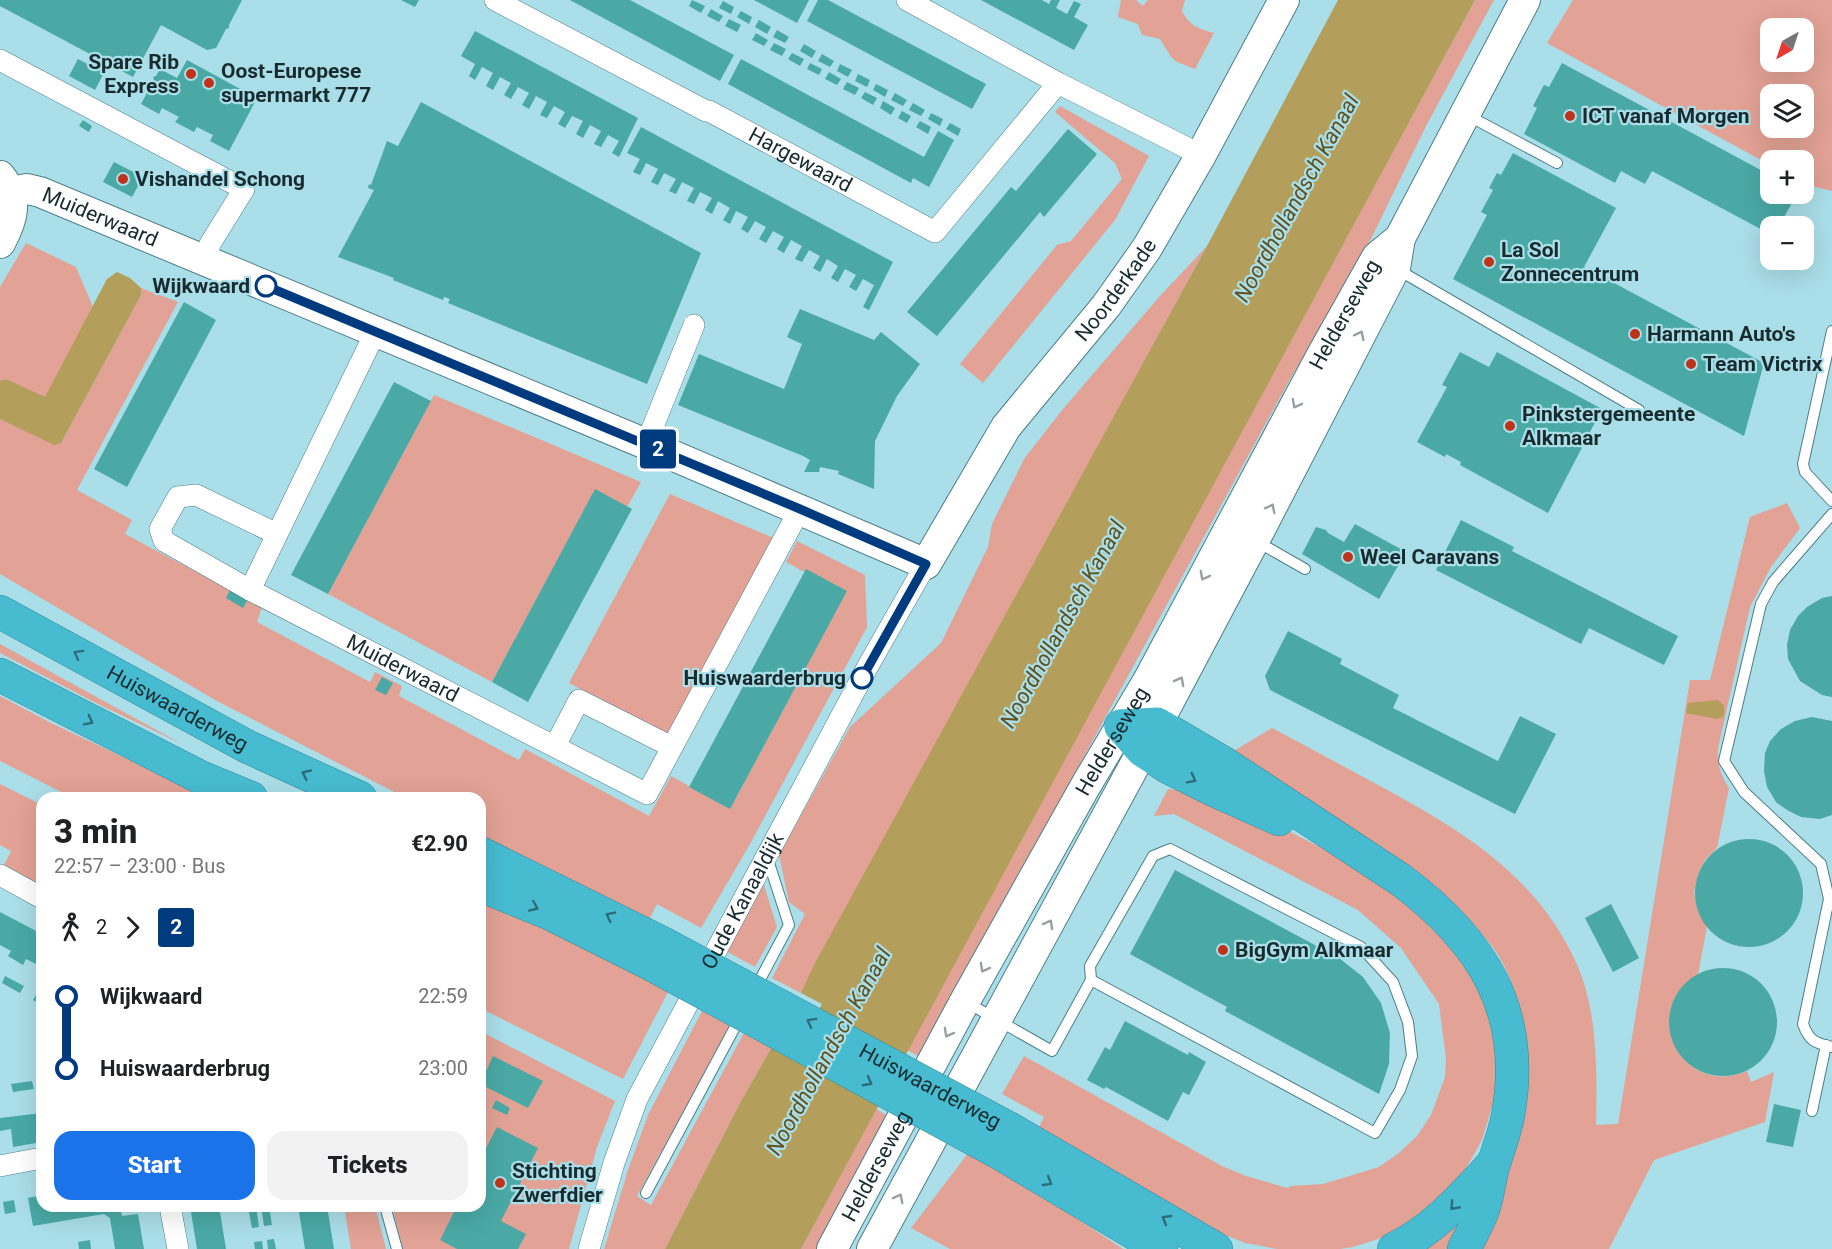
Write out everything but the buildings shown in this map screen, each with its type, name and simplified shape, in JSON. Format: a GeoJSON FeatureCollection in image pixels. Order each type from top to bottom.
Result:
{"type":"FeatureCollection","features":[{"type":"Feature","properties":{"kind":"highway","name":"Huiswaarderweg"},"geometry":{"type":"LineString","coordinates":[[0,612],[248,747],[347,792]]}},
{"type":"Feature","properties":{"kind":"highway"},"geometry":{"type":"LineString","coordinates":[[0,675],[200,777],[236,792]]}},
{"type":"Feature","properties":{"kind":"highway"},"geometry":{"type":"LineString","coordinates":[[1140,734],[1168,767],[1368,859],[1427,899],[1454,925],[1479,955],[1497,991],[1509,1033],[1512,1070],[1508,1114],[1502,1144],[1494,1163],[1482,1212],[1464,1249]]}},
{"type":"Feature","properties":{"kind":"highway","name":"Huiswaarderweg"},"geometry":{"type":"LineString","coordinates":[[486,856],[656,953],[1004,1140],[1216,1249]]}},
{"type":"Feature","properties":{"kind":"highway","name":"Huiswaarderweg"},"geometry":{"type":"LineString","coordinates":[[486,887],[656,953]]}},
{"type":"Feature","properties":{"kind":"highway","name":"Huiswaarderweg"},"geometry":{"type":"LineString","coordinates":[[1004,1140],[1161,1249]]}},
{"type":"Feature","properties":{"kind":"highway"},"geometry":{"type":"LineString","coordinates":[[1394,1249],[1425,1232],[1447,1213],[1494,1163]]}},
{"type":"Feature","properties":{"kind":"main road","name":"Noorderkade"},"geometry":{"type":"LineString","coordinates":[[926,564],[1006,428],[1106,306],[1147,248],[1201,155],[1284,0]]}},
{"type":"Feature","properties":{"kind":"main road","name":"Helderseweg"},"geometry":{"type":"LineString","coordinates":[[872,1249],[996,1019],[1242,534],[1323,353],[1386,263],[1523,4]]}},
{"type":"Feature","properties":{"kind":"main road","name":"Muiderwaard"},"geometry":{"type":"LineString","coordinates":[[3,187],[40,192],[646,444],[926,564]]}},
{"type":"Feature","properties":{"kind":"main road"},"geometry":{"type":"LineString","coordinates":[[0,243],[11,220],[3,187]]}},
{"type":"Feature","properties":{"kind":"main road","name":"Helderseweg"},"geometry":{"type":"LineString","coordinates":[[832,1249],[965,1001],[1140,734]]}},
{"type":"Feature","properties":{"kind":"street","name":"Hargewaard"},"geometry":{"type":"LineString","coordinates":[[495,0],[935,232],[1058,83]]}},
{"type":"Feature","properties":{"kind":"street"},"geometry":{"type":"LineString","coordinates":[[907,0],[1058,83],[1201,155]]}},
{"type":"Feature","properties":{"kind":"street"},"geometry":{"type":"LineString","coordinates":[[0,60],[244,189],[210,244],[206,261]]}},
{"type":"Feature","properties":{"kind":"street"},"geometry":{"type":"LineString","coordinates":[[646,444],[694,325]]}},
{"type":"Feature","properties":{"kind":"street"},"geometry":{"type":"LineString","coordinates":[[249,590],[376,331]]}},
{"type":"Feature","properties":{"kind":"street","name":"Muiderwaard"},"geometry":{"type":"LineString","coordinates":[[277,534],[196,495],[178,497],[160,529],[164,541],[249,590],[647,794],[800,509]]}},
{"type":"Feature","properties":{"kind":"street","name":"Oude Kanaaldijk"},"geometry":{"type":"LineString","coordinates":[[589,1249],[614,1163],[637,1099],[719,942],[926,564]]}},
{"type":"Feature","properties":{"kind":"street"},"geometry":{"type":"LineString","coordinates":[[555,746],[579,700],[672,747]]}},
{"type":"Feature","properties":{"kind":"street"},"geometry":{"type":"LineString","coordinates":[[0,875],[36,895]]}},
{"type":"Feature","properties":{"kind":"street"},"geometry":{"type":"LineString","coordinates":[[0,1166],[36,1159]]}},
{"type":"Feature","properties":{"kind":"street"},"geometry":{"type":"LineString","coordinates":[[171,1212],[178,1249]]}},
{"type":"Feature","properties":{"kind":"lane"},"geometry":{"type":"LineString","coordinates":[[1464,114],[1557,164]]}},
{"type":"Feature","properties":{"kind":"lane"},"geometry":{"type":"LineString","coordinates":[[1386,263],[1639,410]]}},
{"type":"Feature","properties":{"kind":"lane"},"geometry":{"type":"LineString","coordinates":[[1832,331],[1803,464],[1805,472],[1832,501]]}},
{"type":"Feature","properties":{"kind":"lane"},"geometry":{"type":"LineString","coordinates":[[1812,1111],[1829,1046],[1817,1044],[1807,1036],[1803,1024],[1829,899],[1821,864],[1744,792],[1724,761],[1761,604],[1773,582],[1832,514]]}},
{"type":"Feature","properties":{"kind":"lane"},"geometry":{"type":"LineString","coordinates":[[1242,534],[1305,569]]}},
{"type":"Feature","properties":{"kind":"lane"},"geometry":{"type":"LineString","coordinates":[[965,1001],[1052,1051],[1091,980],[1090,966],[1153,856],[1170,849],[1361,946],[1393,981],[1408,1022],[1412,1056],[1400,1090],[1375,1133],[1091,980]]}},
{"type":"Feature","properties":{"kind":"lane"},"geometry":{"type":"LineString","coordinates":[[646,1193],[789,925],[767,857]]}},
{"type":"Feature","properties":{"kind":"lane"},"geometry":{"type":"LineString","coordinates":[[387,1212],[397,1249]]}},
{"type":"Feature","properties":{"kind":"shaded area"},"geometry":{"type":"Polygon","coordinates":[[[1121,0],[1136,0],[1143,6],[1148,0],[1185,0],[1182,11],[1188,20],[1199,28],[1214,33],[1195,69],[1171,57],[1160,39],[1142,35],[1138,24],[1118,17],[1121,0]]]}},
{"type":"Feature","properties":{"kind":"shaded area"},"geometry":{"type":"Polygon","coordinates":[[[1475,0],[1494,0],[1426,126],[1369,243],[1290,379],[920,1057],[907,1050],[1475,0]]]}},
{"type":"Feature","properties":{"kind":"shaded area"},"geometry":{"type":"Polygon","coordinates":[[[1573,0],[1832,0],[1832,191],[1814,187],[1814,150],[1760,150],[1760,160],[1547,43],[1573,0]]]}},
{"type":"Feature","properties":{"kind":"shaded area"},"geometry":{"type":"Polygon","coordinates":[[[1060,106],[1149,156],[1115,220],[983,383],[960,364],[1057,245],[1071,241],[1122,179],[1115,163],[1055,112],[1060,106]]]}},
{"type":"Feature","properties":{"kind":"shaded area"},"geometry":{"type":"Polygon","coordinates":[[[26,243],[76,267],[93,307],[45,398],[6,379],[0,381],[0,287],[26,243]]]}},
{"type":"Feature","properties":{"kind":"shaded area"},"geometry":{"type":"Polygon","coordinates":[[[1207,246],[801,993],[772,978],[805,914],[789,902],[779,855],[850,727],[941,643],[988,547],[992,524],[1024,459],[1063,409],[1160,296],[1207,246]]]}},
{"type":"Feature","properties":{"kind":"shaded area"},"geometry":{"type":"Polygon","coordinates":[[[141,288],[178,302],[77,490],[132,520],[125,534],[262,607],[257,622],[370,682],[375,672],[402,686],[399,696],[519,760],[525,749],[649,816],[671,776],[730,809],[845,594],[786,562],[797,541],[865,575],[867,627],[750,844],[701,928],[657,904],[649,920],[486,839],[486,792],[394,792],[217,701],[0,574],[0,419],[54,444],[61,443],[141,295],[141,288]]]}},
{"type":"Feature","properties":{"kind":"shaded area"},"geometry":{"type":"Polygon","coordinates":[[[434,395],[641,482],[626,509],[594,492],[492,682],[328,594],[434,395]]]}},
{"type":"Feature","properties":{"kind":"shaded area"},"geometry":{"type":"Polygon","coordinates":[[[670,494],[776,539],[669,737],[569,683],[670,494]]]}},
{"type":"Feature","properties":{"kind":"shaded area"},"geometry":{"type":"Polygon","coordinates":[[[1787,503],[1800,528],[1771,567],[1750,607],[1718,748],[1720,769],[1729,788],[1717,848],[1705,860],[1694,892],[1697,907],[1707,926],[1698,975],[1680,991],[1671,1009],[1670,1029],[1676,1047],[1687,1062],[1704,1073],[1724,1076],[1747,1071],[1751,1082],[1774,1072],[1765,1122],[1654,1160],[1609,1249],[1474,1249],[1527,1078],[1526,1047],[1518,1001],[1500,958],[1474,925],[1444,897],[1227,755],[1272,728],[1438,819],[1494,858],[1519,881],[1542,906],[1562,935],[1578,967],[1585,985],[1593,1024],[1596,1125],[1618,1124],[1690,680],[1710,680],[1750,517],[1787,503]]]}},
{"type":"Feature","properties":{"kind":"shaded area"},"geometry":{"type":"Polygon","coordinates":[[[0,644],[182,744],[0,653],[0,644]]]}},
{"type":"Feature","properties":{"kind":"shaded area"},"geometry":{"type":"Polygon","coordinates":[[[0,696],[51,723],[197,792],[61,792],[0,761],[0,696]]]}},
{"type":"Feature","properties":{"kind":"shaded area"},"geometry":{"type":"Polygon","coordinates":[[[0,784],[36,802],[36,884],[3,867],[11,851],[0,845],[0,784]]]}},
{"type":"Feature","properties":{"kind":"shaded area"},"geometry":{"type":"Polygon","coordinates":[[[1168,789],[1197,791],[1288,831],[1346,860],[1402,897],[1445,935],[1474,976],[1491,1019],[1498,1058],[1494,1100],[1482,1140],[1464,1172],[1444,1196],[1394,1234],[1340,1249],[1277,1249],[1245,1243],[1210,1229],[1037,1131],[1044,1117],[1002,1094],[1024,1056],[1222,1166],[1287,1188],[1323,1184],[1379,1167],[1417,1136],[1431,1115],[1445,1077],[1446,1058],[1439,1004],[1401,948],[1358,910],[1174,814],[1154,816],[1168,789]]]}},
{"type":"Feature","properties":{"kind":"shaded area"},"geometry":{"type":"Polygon","coordinates":[[[763,882],[777,927],[755,967],[726,951],[763,882]]]}},
{"type":"Feature","properties":{"kind":"shaded area"},"geometry":{"type":"Polygon","coordinates":[[[486,904],[576,943],[668,992],[623,1079],[486,1011],[486,904]]]}},
{"type":"Feature","properties":{"kind":"shaded area"},"geometry":{"type":"Polygon","coordinates":[[[702,1011],[730,1026],[637,1196],[651,1205],[744,1033],[773,1045],[740,1103],[665,1249],[604,1249],[628,1170],[648,1115],[702,1011]]]}},
{"type":"Feature","properties":{"kind":"shaded area"},"geometry":{"type":"Polygon","coordinates":[[[486,1034],[615,1101],[597,1147],[569,1249],[403,1249],[394,1212],[486,1212],[486,1034]]]}},
{"type":"Feature","properties":{"kind":"shaded area"},"geometry":{"type":"Polygon","coordinates":[[[876,1109],[889,1117],[817,1249],[801,1249],[876,1109]]]}},
{"type":"Feature","properties":{"kind":"shaded area"},"geometry":{"type":"Polygon","coordinates":[[[969,1152],[1029,1187],[1123,1249],[950,1249],[911,1228],[969,1152]]]}},
{"type":"Feature","properties":{"kind":"shaded area"},"geometry":{"type":"Polygon","coordinates":[[[345,1212],[377,1212],[386,1249],[351,1249],[345,1212]]]}},
{"type":"Feature","properties":{"kind":"shaded area"},"geometry":{"type":"Polygon","coordinates":[[[1460,1221],[1454,1249],[1421,1249],[1460,1221]]]}},
{"type":"Feature","properties":{"kind":"water","name":"Noordhollandsch Kanaal"},"geometry":{"type":"Polygon","coordinates":[[[1338,0],[1475,0],[801,1249],[665,1249],[740,1103],[773,1045],[794,1056],[822,1004],[801,993],[814,965],[1207,246],[1338,0]]]}},
{"type":"Feature","properties":{"kind":"water"},"geometry":{"type":"Polygon","coordinates":[[[117,272],[130,278],[141,288],[141,295],[61,443],[54,445],[0,419],[0,381],[6,379],[45,397],[107,279],[117,272]]]}},
{"type":"Feature","properties":{"kind":"water"},"geometry":{"type":"Polygon","coordinates":[[[1717,700],[1724,705],[1724,716],[1718,719],[1686,713],[1688,703],[1717,700]]]}},
{"type":"Feature","properties":{"kind":"bus line","name":"2"},"geometry":{"type":"LineString","coordinates":[[266,286],[926,564],[862,678]]}},
{"type":"Feature","properties":{"kind":"place","name":"Spare Rib Express"},"geometry":{"type":"Point","coordinates":[191,74]}},
{"type":"Feature","properties":{"kind":"place","name":"Oost-Europese supermarkt 777"},"geometry":{"type":"Point","coordinates":[209,83]}},
{"type":"Feature","properties":{"kind":"place","name":"ICT vanaf Morgen"},"geometry":{"type":"Point","coordinates":[1570,116]}},
{"type":"Feature","properties":{"kind":"place","name":"Vishandel Schong"},"geometry":{"type":"Point","coordinates":[123,179]}},
{"type":"Feature","properties":{"kind":"place","name":"La Sol Zonnecentrum"},"geometry":{"type":"Point","coordinates":[1489,262]}},
{"type":"Feature","properties":{"kind":"place","name":"Wijkwaard"},"geometry":{"type":"Point","coordinates":[266,286]}},
{"type":"Feature","properties":{"kind":"place","name":"Harmann Auto's"},"geometry":{"type":"Point","coordinates":[1635,334]}},
{"type":"Feature","properties":{"kind":"place","name":"Team Victrix"},"geometry":{"type":"Point","coordinates":[1691,364]}},
{"type":"Feature","properties":{"kind":"place","name":"Pinkstergemeente Alkmaar"},"geometry":{"type":"Point","coordinates":[1510,426]}},
{"type":"Feature","properties":{"kind":"place","name":"Weel Caravans"},"geometry":{"type":"Point","coordinates":[1348,557]}},
{"type":"Feature","properties":{"kind":"place","name":"Huiswaarderbrug"},"geometry":{"type":"Point","coordinates":[862,678]}},
{"type":"Feature","properties":{"kind":"place","name":"BigGym Alkmaar"},"geometry":{"type":"Point","coordinates":[1223,950]}},
{"type":"Feature","properties":{"kind":"place","name":"Stichting Zwerfdier"},"geometry":{"type":"Point","coordinates":[500,1183]}}]}
